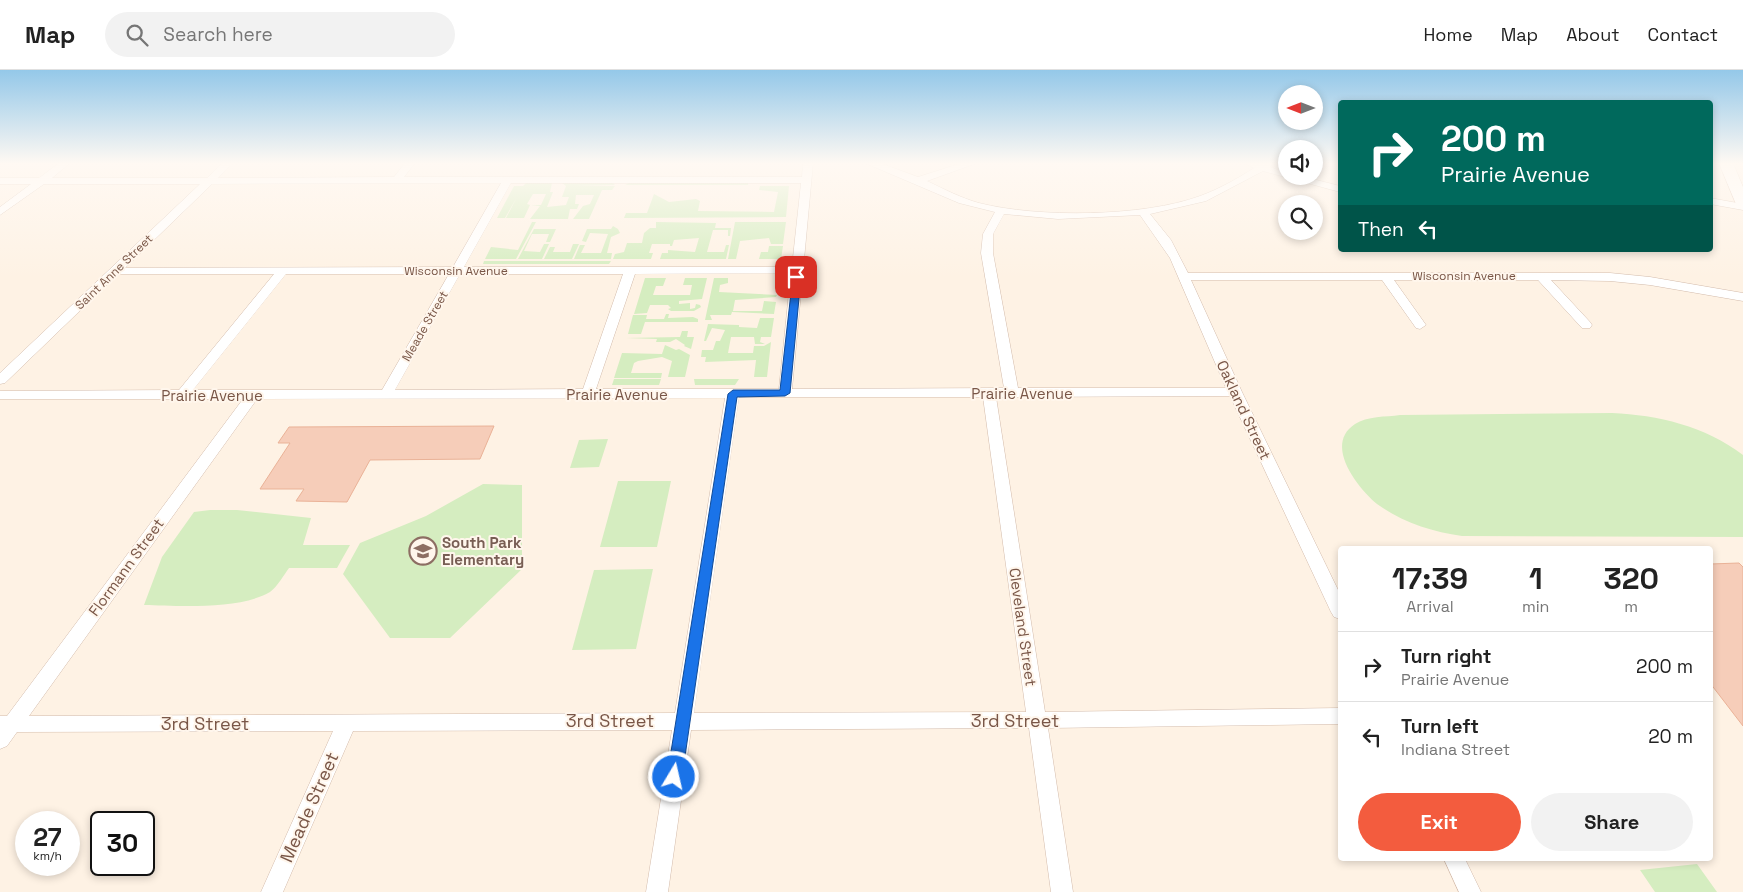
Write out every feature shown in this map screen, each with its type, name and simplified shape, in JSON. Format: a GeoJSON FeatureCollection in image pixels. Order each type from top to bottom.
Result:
{"type":"FeatureCollection","features":[{"type":"Feature","properties":{"kind":"street"},"geometry":{"type":"LineString","coordinates":[[0,212],[14,201]]}},
{"type":"Feature","properties":{"kind":"street","name":"Saint Anne Street"},"geometry":{"type":"LineString","coordinates":[[0,380],[188,201]]}},
{"type":"Feature","properties":{"kind":"street","name":"Meade Street"},"geometry":{"type":"LineString","coordinates":[[386,394],[496,201]]}},
{"type":"Feature","properties":{"kind":"street"},"geometry":{"type":"LineString","coordinates":[[785,393],[804,201]]}},
{"type":"Feature","properties":{"kind":"street"},"geometry":{"type":"LineString","coordinates":[[970,201],[1001,210],[1077,216],[1142,211],[1190,201]]}},
{"type":"Feature","properties":{"kind":"street"},"geometry":{"type":"LineString","coordinates":[[1713,202],[1743,207]]}},
{"type":"Feature","properties":{"kind":"street"},"geometry":{"type":"LineString","coordinates":[[1001,210],[988,234],[987,253],[1012,393]]}},
{"type":"Feature","properties":{"kind":"street","name":"Oakland Street"},"geometry":{"type":"LineString","coordinates":[[1142,211],[1165,240],[1184,276],[1235,392],[1338,608]]}},
{"type":"Feature","properties":{"kind":"street"},"geometry":{"type":"LineString","coordinates":[[588,394],[630,270]]}},
{"type":"Feature","properties":{"kind":"street","name":"Wisconsin Avenue"},"geometry":{"type":"LineString","coordinates":[[114,271],[797,270]]}},
{"type":"Feature","properties":{"kind":"street"},"geometry":{"type":"LineString","coordinates":[[182,395],[283,271]]}},
{"type":"Feature","properties":{"kind":"street","name":"Wisconsin Avenue"},"geometry":{"type":"LineString","coordinates":[[1184,276],[1540,276],[1624,278],[1743,297]]}},
{"type":"Feature","properties":{"kind":"street"},"geometry":{"type":"LineString","coordinates":[[1385,276],[1420,324]]}},
{"type":"Feature","properties":{"kind":"street"},"geometry":{"type":"LineString","coordinates":[[1540,276],[1586,324]]}},
{"type":"Feature","properties":{"kind":"street","name":"Prairie Avenue"},"geometry":{"type":"LineString","coordinates":[[5,395],[1235,392]]}},
{"type":"Feature","properties":{"kind":"street","name":"Cleveland Street"},"geometry":{"type":"LineString","coordinates":[[988,393],[1062,892]]}},
{"type":"Feature","properties":{"kind":"street"},"geometry":{"type":"LineString","coordinates":[[656,892],[733,394]]}},
{"type":"Feature","properties":{"kind":"street"},"geometry":{"type":"LineString","coordinates":[[0,406],[5,395]]}},
{"type":"Feature","properties":{"kind":"street","name":"Flormann Street"},"geometry":{"type":"LineString","coordinates":[[0,740],[6,724],[253,395]]}},
{"type":"Feature","properties":{"kind":"street","name":"3rd Street"},"geometry":{"type":"LineString","coordinates":[[6,724],[1037,720],[1338,716]]}},
{"type":"Feature","properties":{"kind":"street","name":"Meade Street"},"geometry":{"type":"LineString","coordinates":[[272,892],[347,722]]}},
{"type":"Feature","properties":{"kind":"street"},"geometry":{"type":"LineString","coordinates":[[1455,861],[1470,892]]}},
{"type":"Feature","properties":{"kind":"green space"},"geometry":{"type":"Polygon","coordinates":[[[506,201],[515,201],[505,218],[497,218],[506,201]]]}},
{"type":"Feature","properties":{"kind":"green space"},"geometry":{"type":"Polygon","coordinates":[[[515,201],[529,201],[527,204],[530,205],[524,218],[506,218],[515,201]]]}},
{"type":"Feature","properties":{"kind":"green space"},"geometry":{"type":"Polygon","coordinates":[[[543,201],[549,201],[547,207],[566,205],[567,201],[575,201],[575,204],[579,204],[577,209],[570,209],[568,219],[530,219],[540,206],[531,205],[541,205],[543,201]]]}},
{"type":"Feature","properties":{"kind":"green space"},"geometry":{"type":"Polygon","coordinates":[[[591,201],[597,201],[589,219],[573,219],[583,206],[590,204],[591,201]]]}},
{"type":"Feature","properties":{"kind":"green space"},"geometry":{"type":"Polygon","coordinates":[[[651,201],[700,201],[698,211],[774,212],[776,201],[788,201],[786,217],[624,218],[626,213],[647,213],[651,201]]]}},
{"type":"Feature","properties":{"kind":"green space"},"geometry":{"type":"Polygon","coordinates":[[[532,222],[536,222],[516,259],[485,259],[491,247],[518,250],[532,222]]]}},
{"type":"Feature","properties":{"kind":"green space"},"geometry":{"type":"Polygon","coordinates":[[[656,222],[716,223],[715,228],[731,228],[730,236],[728,236],[728,230],[713,230],[707,252],[724,252],[726,245],[729,245],[726,259],[660,259],[662,253],[668,253],[668,250],[695,252],[699,238],[674,240],[672,246],[670,244],[652,244],[649,253],[653,253],[651,259],[613,259],[615,254],[624,252],[627,243],[642,243],[644,233],[650,228],[656,228],[656,222]]]}},
{"type":"Feature","properties":{"kind":"green space"},"geometry":{"type":"Polygon","coordinates":[[[735,222],[786,222],[783,244],[771,244],[769,238],[740,241],[736,259],[728,259],[735,222]]]}},
{"type":"Feature","properties":{"kind":"green space"},"geometry":{"type":"Polygon","coordinates":[[[613,226],[620,233],[611,237],[607,253],[612,253],[611,259],[574,259],[580,245],[585,245],[581,253],[601,253],[608,234],[590,233],[586,242],[582,241],[587,229],[611,229],[613,226]]]}},
{"type":"Feature","properties":{"kind":"green space"},"geometry":{"type":"Polygon","coordinates":[[[534,229],[556,229],[550,242],[546,242],[549,234],[532,234],[524,251],[540,252],[544,244],[549,244],[542,259],[518,259],[534,229]]]}},
{"type":"Feature","properties":{"kind":"green space"},"geometry":{"type":"Polygon","coordinates":[[[573,244],[579,244],[572,259],[544,259],[550,247],[555,247],[553,252],[570,252],[573,244]]]}},
{"type":"Feature","properties":{"kind":"green space"},"geometry":{"type":"Polygon","coordinates":[[[769,246],[783,246],[781,259],[759,259],[761,252],[768,252],[769,246]]]}},
{"type":"Feature","properties":{"kind":"green space"},"geometry":{"type":"Polygon","coordinates":[[[484,261],[611,261],[609,264],[483,264],[484,261]]]}},
{"type":"Feature","properties":{"kind":"green space"},"geometry":{"type":"Polygon","coordinates":[[[645,278],[666,278],[663,286],[656,286],[653,295],[690,295],[692,285],[683,285],[685,278],[707,278],[702,299],[679,301],[679,304],[690,303],[690,309],[695,308],[696,304],[701,307],[694,311],[671,311],[668,309],[671,308],[668,305],[650,305],[647,313],[634,314],[645,278]]]}},
{"type":"Feature","properties":{"kind":"green space"},"geometry":{"type":"Polygon","coordinates":[[[714,278],[728,278],[728,283],[720,285],[719,292],[777,295],[776,297],[735,300],[733,311],[762,311],[764,301],[776,302],[774,314],[732,312],[731,315],[710,315],[712,320],[705,320],[714,278]]]}},
{"type":"Feature","properties":{"kind":"green space"},"geometry":{"type":"Polygon","coordinates":[[[666,314],[669,314],[668,318],[693,317],[698,319],[698,322],[645,322],[641,334],[628,334],[633,315],[647,315],[646,319],[664,319],[666,314]]]}},
{"type":"Feature","properties":{"kind":"green space"},"geometry":{"type":"Polygon","coordinates":[[[760,318],[774,318],[771,337],[761,337],[760,342],[765,344],[755,344],[754,337],[731,337],[728,353],[753,353],[754,346],[764,346],[771,342],[767,377],[754,377],[756,360],[705,362],[706,357],[701,357],[702,350],[713,350],[716,341],[720,341],[725,330],[712,328],[706,341],[704,341],[708,324],[739,325],[739,327],[757,328],[760,318]]]}},
{"type":"Feature","properties":{"kind":"green space"},"geometry":{"type":"Polygon","coordinates":[[[682,331],[688,331],[687,337],[694,337],[691,349],[676,339],[670,342],[656,342],[657,339],[626,338],[680,337],[682,331]]]}},
{"type":"Feature","properties":{"kind":"green space"},"geometry":{"type":"Polygon","coordinates":[[[665,345],[690,355],[685,377],[668,377],[672,361],[662,357],[634,363],[631,373],[662,373],[661,378],[614,378],[622,353],[662,354],[665,345]]]}},
{"type":"Feature","properties":{"kind":"green space"},"geometry":{"type":"Polygon","coordinates":[[[614,379],[661,379],[659,385],[612,385],[614,379]]]}},
{"type":"Feature","properties":{"kind":"green space"},"geometry":{"type":"Polygon","coordinates":[[[694,379],[739,379],[735,385],[695,385],[694,379]]]}},
{"type":"Feature","properties":{"kind":"green space"},"geometry":{"type":"Polygon","coordinates":[[[1612,413],[1647,416],[1697,429],[1713,436],[1743,455],[1743,537],[1462,536],[1451,534],[1407,521],[1377,504],[1353,477],[1343,454],[1342,443],[1346,433],[1360,421],[1377,417],[1400,415],[1612,413]]]}},
{"type":"Feature","properties":{"kind":"green space"},"geometry":{"type":"Polygon","coordinates":[[[608,439],[599,467],[570,468],[579,440],[608,439]]]}},
{"type":"Feature","properties":{"kind":"green space"},"geometry":{"type":"Polygon","coordinates":[[[618,481],[671,481],[657,547],[600,547],[618,481]]]}},
{"type":"Feature","properties":{"kind":"green space"},"geometry":{"type":"Polygon","coordinates":[[[483,484],[522,485],[522,569],[450,638],[390,638],[343,574],[360,543],[426,516],[483,484]]]}},
{"type":"Feature","properties":{"kind":"green space"},"geometry":{"type":"Polygon","coordinates":[[[237,510],[311,518],[303,545],[350,545],[337,568],[289,568],[273,590],[257,598],[242,602],[208,606],[144,605],[162,557],[194,512],[237,510]]]}},
{"type":"Feature","properties":{"kind":"green space"},"geometry":{"type":"Polygon","coordinates":[[[653,569],[636,649],[572,650],[594,570],[653,569]]]}},
{"type":"Feature","properties":{"kind":"green space"},"geometry":{"type":"Polygon","coordinates":[[[1697,864],[1717,892],[1655,892],[1640,870],[1697,864]]]}},
{"type":"Feature","properties":{"kind":"building"},"geometry":{"type":"Polygon","coordinates":[[[494,426],[480,459],[370,460],[347,502],[296,501],[304,489],[260,489],[290,443],[278,443],[289,427],[494,426]]]}},
{"type":"Feature","properties":{"kind":"building"},"geometry":{"type":"Polygon","coordinates":[[[1739,563],[1743,567],[1743,726],[1713,687],[1713,564],[1739,563]]]}},
{"type":"Feature","properties":{"kind":"place","name":"South Park Elementary"},"geometry":{"type":"Point","coordinates":[423,551]}},
{"type":"Feature","properties":{"kind":"route"},"geometry":{"type":"LineString","coordinates":[[674,777],[733,394],[785,393],[796,277]]}}]}
